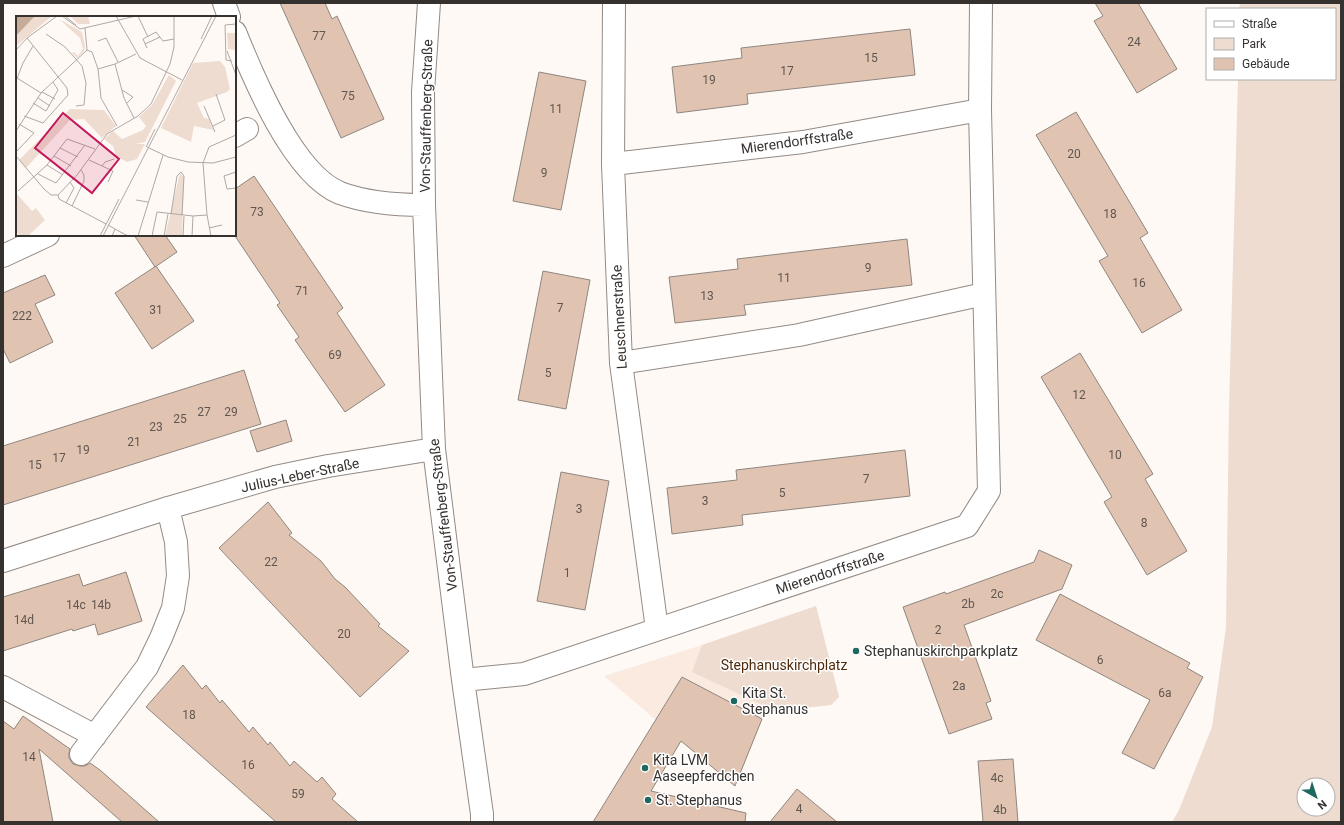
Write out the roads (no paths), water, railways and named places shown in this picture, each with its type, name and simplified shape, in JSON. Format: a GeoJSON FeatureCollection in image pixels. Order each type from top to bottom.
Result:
{"type":"FeatureCollection","features":[{"type":"Feature","properties":{"kind":"street"},"geometry":{"type":"LineString","coordinates":[[224,3],[229,16]]}},
{"type":"Feature","properties":{"kind":"street","name":"Von-Stauffenberg-Straße"},"geometry":{"type":"LineString","coordinates":[[429,3],[423,92],[424,205],[434,450],[482,822]]}},
{"type":"Feature","properties":{"kind":"street","name":"Leuschnerstraße"},"geometry":{"type":"LineString","coordinates":[[614,3],[613,164],[621,363],[657,629]]}},
{"type":"Feature","properties":{"kind":"street","name":"Mierendorffstraße"},"geometry":{"type":"LineString","coordinates":[[463,680],[524,674],[967,526],[989,491],[980,110],[981,3]]}},
{"type":"Feature","properties":{"kind":"street","name":"Von-Stauffenberg-Straße"},"geometry":{"type":"LineString","coordinates":[[236,34],[256,83],[284,135],[302,162],[321,181],[339,192],[365,200],[394,205],[424,205]]}},
{"type":"Feature","properties":{"kind":"street","name":"Mierendorffstraße"},"geometry":{"type":"LineString","coordinates":[[613,164],[803,142],[980,110]]}},
{"type":"Feature","properties":{"kind":"street"},"geometry":{"type":"LineString","coordinates":[[3,256],[46,236]]}},
{"type":"Feature","properties":{"kind":"street"},"geometry":{"type":"LineString","coordinates":[[621,363],[799,335],[984,294]]}},
{"type":"Feature","properties":{"kind":"street","name":"Julius-Leber-Straße"},"geometry":{"type":"LineString","coordinates":[[3,561],[168,508],[275,477],[328,466],[434,450]]}},
{"type":"Feature","properties":{"kind":"street"},"geometry":{"type":"LineString","coordinates":[[81,754],[147,666],[161,638],[172,608],[178,576],[176,542],[168,508]]}},
{"type":"Feature","properties":{"kind":"street"},"geometry":{"type":"LineString","coordinates":[[3,687],[95,736]]}},
{"type":"Feature","properties":{"kind":"place","name":"Stephanuskirchparkplatz"},"geometry":{"type":"Point","coordinates":[856,651]}},
{"type":"Feature","properties":{"kind":"place","name":"Kita St. Stephanus"},"geometry":{"type":"Point","coordinates":[734,701]}},
{"type":"Feature","properties":{"kind":"place","name":"Kita LVM Aaseepferdchen"},"geometry":{"type":"Point","coordinates":[645,768]}},
{"type":"Feature","properties":{"kind":"place","name":"St. Stephanus"},"geometry":{"type":"Point","coordinates":[648,800]}},
{"type":"Feature","properties":{"kind":"park label","name":"Stephanuskirchplatz"},"geometry":{"type":"Point","coordinates":[784,665]}}]}
